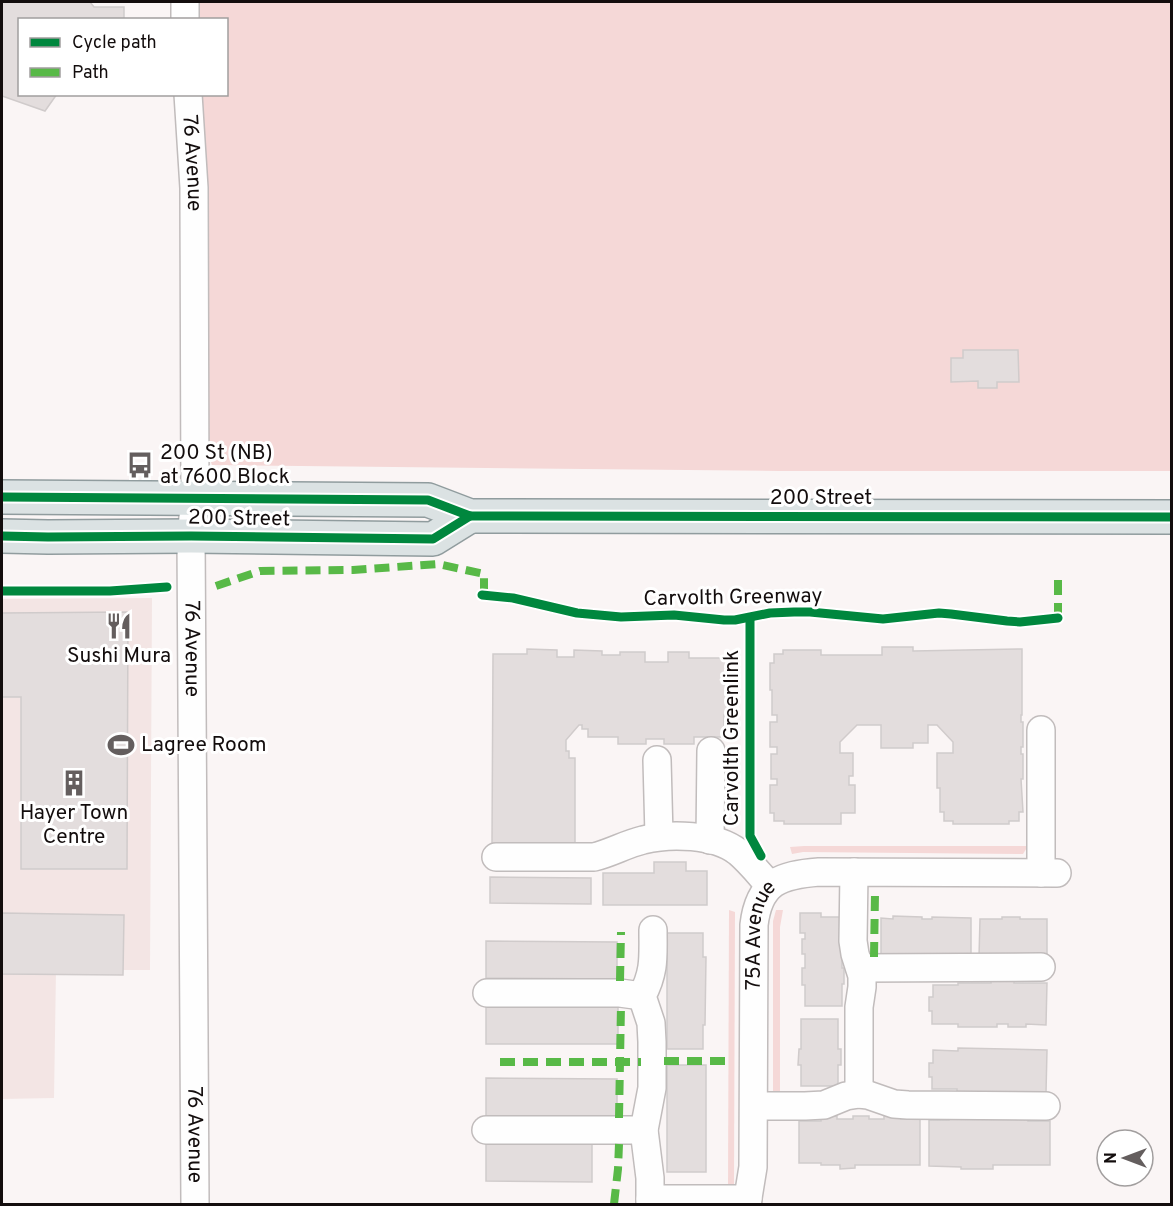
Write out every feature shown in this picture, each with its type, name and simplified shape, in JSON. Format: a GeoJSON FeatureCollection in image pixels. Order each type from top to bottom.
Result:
{"type":"FeatureCollection","features":[{"type":"Feature","properties":{"kind":"main road","name":"200 Street"},"geometry":{"type":"LineString","coordinates":[[2,498],[428,500],[470,516],[1172,517]]}},
{"type":"Feature","properties":{"kind":"main road","name":"200 Street"},"geometry":{"type":"LineString","coordinates":[[2,536],[434,539],[470,516]]}},
{"type":"Feature","properties":{"kind":"street"},"geometry":{"type":"LineString","coordinates":[[184,2],[184,18]]}},
{"type":"Feature","properties":{"kind":"street","name":"76 Avenue"},"geometry":{"type":"LineString","coordinates":[[188,96],[194,188],[195,499],[191,536],[195,1204]]}},
{"type":"Feature","properties":{"kind":"street","name":"75A Avenue"},"geometry":{"type":"LineString","coordinates":[[748,1202],[753,1167],[754,925],[763,894],[779,880],[801,873],[1049,873],[1041,730]]}},
{"type":"Feature","properties":{"kind":"street"},"geometry":{"type":"LineString","coordinates":[[710,840],[711,752]]}},
{"type":"Feature","properties":{"kind":"street"},"geometry":{"type":"LineString","coordinates":[[657,760],[659,837]]}},
{"type":"Feature","properties":{"kind":"street"},"geometry":{"type":"LineString","coordinates":[[496,857],[605,855],[640,841],[659,837],[710,840],[720,842],[738,852],[770,886]]}},
{"type":"Feature","properties":{"kind":"street"},"geometry":{"type":"LineString","coordinates":[[854,872],[853,941],[862,976],[859,1007],[859,1094]]}},
{"type":"Feature","properties":{"kind":"street"},"geometry":{"type":"LineString","coordinates":[[653,930],[653,969],[650,982],[642,996],[651,1023],[652,1042],[652,1088],[644,1130],[650,1178],[650,1202],[748,1202]]}},
{"type":"Feature","properties":{"kind":"street"},"geometry":{"type":"LineString","coordinates":[[860,968],[1041,967]]}},
{"type":"Feature","properties":{"kind":"street"},"geometry":{"type":"LineString","coordinates":[[487,993],[620,993],[642,996]]}},
{"type":"Feature","properties":{"kind":"street"},"geometry":{"type":"LineString","coordinates":[[754,1106],[824,1105],[846,1096],[859,1094],[908,1106],[1047,1106]]}},
{"type":"Feature","properties":{"kind":"street"},"geometry":{"type":"LineString","coordinates":[[486,1130],[644,1130]]}},
{"type":"Feature","properties":{"kind":"shaded area"},"geometry":{"type":"Polygon","coordinates":[[[199,2],[1171,2],[1171,471],[779,471],[212,465],[209,456],[205,150],[201,96],[228,96],[228,18],[198,18],[199,2]]]}},
{"type":"Feature","properties":{"kind":"shaded area","name":"Hayer Town Centre"},"geometry":{"type":"Polygon","coordinates":[[[152,598],[150,970],[56,970],[54,1098],[2,1099],[2,599],[152,598]]]}},
{"type":"Feature","properties":{"kind":"shaded area"},"geometry":{"type":"Polygon","coordinates":[[[1028,846],[1023,854],[803,852],[792,854],[790,847],[1028,846]]]}},
{"type":"Feature","properties":{"kind":"shaded area"},"geometry":{"type":"Polygon","coordinates":[[[729,910],[735,912],[734,1184],[728,1188],[729,910]]]}},
{"type":"Feature","properties":{"kind":"shaded area"},"geometry":{"type":"Polygon","coordinates":[[[776,910],[783,910],[780,927],[780,1094],[773,1091],[773,921],[776,910]]]}},
{"type":"Feature","properties":{"kind":"building"},"geometry":{"type":"Polygon","coordinates":[[[2,2],[90,2],[94,7],[124,7],[124,18],[18,18],[18,96],[56,96],[45,111],[2,96],[2,2]]]}},
{"type":"Feature","properties":{"kind":"building"},"geometry":{"type":"Polygon","coordinates":[[[963,350],[1018,350],[1019,382],[997,382],[997,388],[978,388],[978,381],[951,382],[951,358],[963,358],[963,350]]]}},
{"type":"Feature","properties":{"kind":"building","name":"Hayer Town Centre"},"geometry":{"type":"Polygon","coordinates":[[[128,612],[127,869],[21,869],[21,697],[2,697],[2,613],[128,612]]]}},
{"type":"Feature","properties":{"kind":"building"},"geometry":{"type":"Polygon","coordinates":[[[882,647],[913,647],[913,651],[1022,649],[1023,812],[1019,812],[1019,821],[1009,821],[1009,824],[953,824],[953,821],[944,821],[944,812],[940,812],[940,788],[937,788],[937,753],[953,753],[953,742],[937,725],[928,725],[928,743],[913,743],[913,748],[881,748],[881,725],[857,725],[840,742],[840,753],[853,753],[853,776],[849,776],[849,785],[855,785],[855,813],[841,813],[841,824],[784,824],[784,821],[774,821],[774,813],[770,813],[770,785],[777,785],[777,779],[771,779],[771,754],[777,754],[777,747],[770,747],[770,722],[777,722],[777,715],[772,715],[770,663],[774,663],[774,654],[783,654],[783,650],[821,650],[821,655],[882,655],[882,647]]]}},
{"type":"Feature","properties":{"kind":"building"},"geometry":{"type":"Polygon","coordinates":[[[527,649],[557,650],[557,657],[574,657],[574,650],[602,651],[602,655],[645,652],[645,662],[668,662],[668,652],[689,652],[689,658],[727,658],[727,715],[724,715],[724,737],[694,737],[694,744],[664,744],[664,739],[646,739],[646,744],[618,744],[618,737],[588,737],[588,729],[582,729],[582,725],[579,725],[566,740],[566,751],[569,751],[569,758],[575,758],[575,844],[492,843],[493,654],[527,654],[527,649]]]}},
{"type":"Feature","properties":{"kind":"building"},"geometry":{"type":"Polygon","coordinates":[[[654,862],[686,862],[686,871],[707,871],[707,905],[603,905],[603,873],[654,873],[654,862]]]}},
{"type":"Feature","properties":{"kind":"building"},"geometry":{"type":"Polygon","coordinates":[[[490,877],[591,878],[591,904],[490,903],[490,877]]]}},
{"type":"Feature","properties":{"kind":"building"},"geometry":{"type":"Polygon","coordinates":[[[2,913],[124,915],[123,975],[2,974],[2,913]]]}},
{"type":"Feature","properties":{"kind":"building"},"geometry":{"type":"Polygon","coordinates":[[[800,913],[821,913],[821,917],[842,917],[844,984],[842,984],[842,1006],[805,1006],[802,968],[805,968],[805,954],[802,954],[802,939],[805,939],[805,933],[800,933],[800,913]]]}},
{"type":"Feature","properties":{"kind":"building"},"geometry":{"type":"Polygon","coordinates":[[[893,916],[922,917],[922,919],[971,918],[971,957],[881,957],[881,918],[893,919],[893,916]]]}},
{"type":"Feature","properties":{"kind":"building"},"geometry":{"type":"Polygon","coordinates":[[[1002,917],[1047,919],[1047,957],[979,957],[980,919],[1002,919],[1002,917]]]}},
{"type":"Feature","properties":{"kind":"building"},"geometry":{"type":"Polygon","coordinates":[[[667,933],[703,933],[703,957],[706,957],[703,1049],[667,1049],[667,933]]]}},
{"type":"Feature","properties":{"kind":"building"},"geometry":{"type":"Polygon","coordinates":[[[486,941],[617,942],[617,979],[486,978],[486,941]]]}},
{"type":"Feature","properties":{"kind":"building"},"geometry":{"type":"Polygon","coordinates":[[[991,980],[1047,983],[1046,1025],[1026,1024],[1026,1027],[1008,1027],[1008,1024],[997,1024],[997,1027],[958,1027],[958,1024],[932,1024],[929,997],[933,997],[933,985],[991,983],[991,980]]]}},
{"type":"Feature","properties":{"kind":"building"},"geometry":{"type":"Polygon","coordinates":[[[486,1005],[618,1006],[618,1044],[486,1044],[486,1005]]]}},
{"type":"Feature","properties":{"kind":"building"},"geometry":{"type":"Polygon","coordinates":[[[801,1019],[838,1019],[838,1049],[841,1049],[841,1065],[838,1065],[838,1086],[801,1086],[801,1065],[798,1065],[799,1049],[801,1049],[801,1019]]]}},
{"type":"Feature","properties":{"kind":"building"},"geometry":{"type":"Polygon","coordinates":[[[958,1048],[1047,1050],[1046,1093],[957,1092],[957,1089],[932,1089],[929,1063],[933,1063],[933,1050],[958,1051],[958,1048]]]}},
{"type":"Feature","properties":{"kind":"building"},"geometry":{"type":"Polygon","coordinates":[[[667,1065],[706,1065],[706,1172],[667,1172],[667,1065]]]}},
{"type":"Feature","properties":{"kind":"building"},"geometry":{"type":"Polygon","coordinates":[[[486,1078],[617,1079],[617,1118],[486,1117],[486,1078]]]}},
{"type":"Feature","properties":{"kind":"building"},"geometry":{"type":"Polygon","coordinates":[[[821,1116],[837,1116],[837,1119],[853,1119],[853,1116],[884,1119],[884,1116],[901,1116],[901,1119],[920,1119],[920,1165],[855,1165],[855,1168],[840,1169],[840,1165],[799,1163],[799,1121],[821,1121],[821,1116]]]}},
{"type":"Feature","properties":{"kind":"building"},"geometry":{"type":"Polygon","coordinates":[[[949,1116],[980,1119],[980,1116],[997,1116],[997,1119],[1012,1119],[1012,1116],[1028,1116],[1028,1121],[1050,1121],[1050,1165],[993,1165],[993,1169],[929,1166],[929,1120],[949,1120],[949,1116]]]}},
{"type":"Feature","properties":{"kind":"building"},"geometry":{"type":"Polygon","coordinates":[[[486,1144],[592,1144],[592,1182],[486,1181],[486,1144]]]}},
{"type":"Feature","properties":{"kind":"marked path"},"geometry":{"type":"LineString","coordinates":[[216,586],[260,571],[353,570],[438,564],[484,574],[484,596]]}},
{"type":"Feature","properties":{"kind":"marked path"},"geometry":{"type":"LineString","coordinates":[[1058,577],[1058,618]]}},
{"type":"Feature","properties":{"kind":"marked path"},"geometry":{"type":"LineString","coordinates":[[874,957],[875,894]]}},
{"type":"Feature","properties":{"kind":"marked path"},"geometry":{"type":"LineString","coordinates":[[620,981],[621,932]]}},
{"type":"Feature","properties":{"kind":"marked path"},"geometry":{"type":"LineString","coordinates":[[619,1118],[621,1005]]}},
{"type":"Feature","properties":{"kind":"marked path"},"geometry":{"type":"LineString","coordinates":[[664,1061],[725,1061]]}},
{"type":"Feature","properties":{"kind":"marked path"},"geometry":{"type":"LineString","coordinates":[[500,1062],[641,1062]]}},
{"type":"Feature","properties":{"kind":"marked path"},"geometry":{"type":"LineString","coordinates":[[614,1204],[619,1144]]}},
{"type":"Feature","properties":{"kind":"cycle path"},"geometry":{"type":"LineString","coordinates":[[2,497],[428,500],[470,516],[1172,517]]}},
{"type":"Feature","properties":{"kind":"cycle path"},"geometry":{"type":"LineString","coordinates":[[2,536],[433,539],[470,516]]}},
{"type":"Feature","properties":{"kind":"cycle path"},"geometry":{"type":"LineString","coordinates":[[2,591],[110,591],[167,587]]}},
{"type":"Feature","properties":{"kind":"cycle path","name":"Carvolth Greenway"},"geometry":{"type":"LineString","coordinates":[[482,595],[513,598],[577,613],[621,617],[674,615],[735,620],[770,613],[810,612],[883,619],[939,613],[1020,622],[1058,618]]}},
{"type":"Feature","properties":{"kind":"cycle path","name":"Carvolth Greenway"},"geometry":{"type":"LineString","coordinates":[[750,618],[750,836],[761,856]]}},
{"type":"Feature","properties":{"kind":"place","name":"200 St (NB) at 7600 Block"},"geometry":{"type":"Point","coordinates":[140,465]}},
{"type":"Feature","properties":{"kind":"place","name":"Sushi Mura"},"geometry":{"type":"Point","coordinates":[119,626]}},
{"type":"Feature","properties":{"kind":"place","name":"Lagree Room"},"geometry":{"type":"Point","coordinates":[121,745]}},
{"type":"Feature","properties":{"kind":"place","name":"Hayer Town Centre"},"geometry":{"type":"Point","coordinates":[74,783]}}]}
